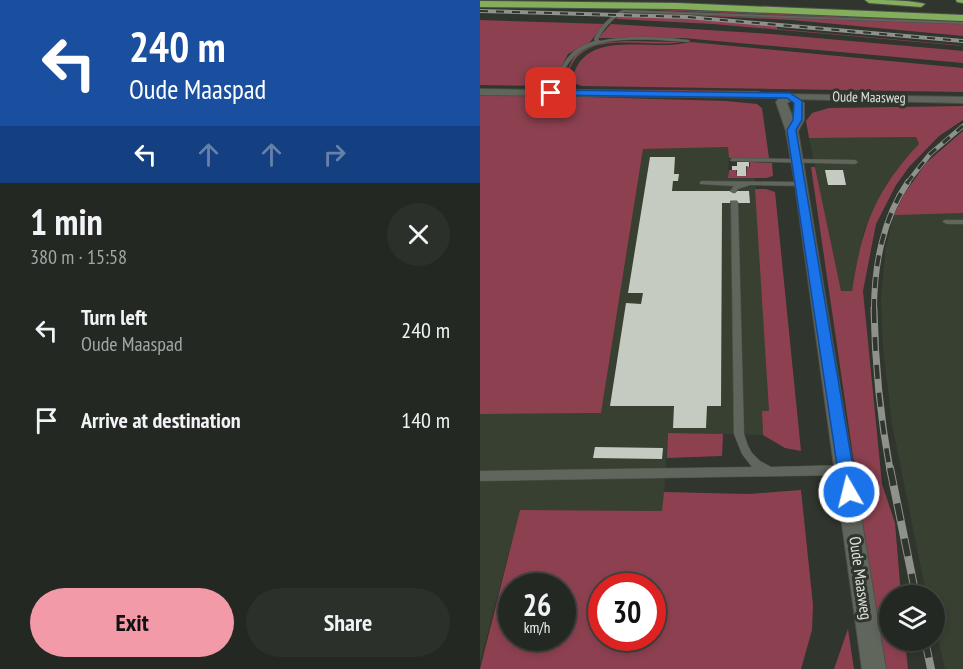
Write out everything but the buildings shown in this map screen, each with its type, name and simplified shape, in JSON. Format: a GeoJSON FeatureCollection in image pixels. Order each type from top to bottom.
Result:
{"type":"FeatureCollection","features":[{"type":"Feature","properties":{"kind":"highway"},"geometry":{"type":"LineString","coordinates":[[653,0],[787,4],[818,2]]}},
{"type":"Feature","properties":{"kind":"highway"},"geometry":{"type":"LineString","coordinates":[[869,0],[932,4]]}},
{"type":"Feature","properties":{"kind":"highway"},"geometry":{"type":"LineString","coordinates":[[958,2],[963,6]]}},
{"type":"Feature","properties":{"kind":"highway"},"geometry":{"type":"LineString","coordinates":[[480,4],[765,9],[963,18]]}},
{"type":"Feature","properties":{"kind":"street"},"geometry":{"type":"LineString","coordinates":[[480,92],[713,96],[790,100]]}},
{"type":"Feature","properties":{"kind":"street","name":"Oude Maasweg"},"geometry":{"type":"LineString","coordinates":[[790,100],[876,105],[960,100]]}},
{"type":"Feature","properties":{"kind":"street","name":"Oude Maasweg"},"geometry":{"type":"LineString","coordinates":[[790,100],[798,120],[792,130]]}},
{"type":"Feature","properties":{"kind":"street","name":"Oude Maasweg"},"geometry":{"type":"LineString","coordinates":[[790,100],[792,130],[846,470],[874,669]]}},
{"type":"Feature","properties":{"kind":"lane"},"geometry":{"type":"LineString","coordinates":[[598,42],[596,39],[598,34],[618,12],[623,11],[963,23]]}},
{"type":"Feature","properties":{"kind":"lane"},"geometry":{"type":"LineString","coordinates":[[551,93],[570,56],[598,42],[639,39],[688,41]]}},
{"type":"Feature","properties":{"kind":"lane"},"geometry":{"type":"LineString","coordinates":[[733,160],[855,162]]}},
{"type":"Feature","properties":{"kind":"lane"},"geometry":{"type":"LineString","coordinates":[[702,183],[801,184]]}},
{"type":"Feature","properties":{"kind":"lane"},"geometry":{"type":"LineString","coordinates":[[744,184],[735,188],[734,197],[740,434],[750,458],[758,466],[772,472]]}},
{"type":"Feature","properties":{"kind":"lane"},"geometry":{"type":"LineString","coordinates":[[947,222],[963,222]]}},
{"type":"Feature","properties":{"kind":"lane"},"geometry":{"type":"LineString","coordinates":[[480,476],[846,470]]}},
{"type":"Feature","properties":{"kind":"shaded area"},"geometry":{"type":"Polygon","coordinates":[[[629,9],[765,12],[941,21],[922,21],[629,9]]]}},
{"type":"Feature","properties":{"kind":"shaded area"},"geometry":{"type":"Polygon","coordinates":[[[622,12],[963,24],[963,36],[792,20],[622,12]]]}},
{"type":"Feature","properties":{"kind":"shaded area"},"geometry":{"type":"Polygon","coordinates":[[[619,15],[775,24],[778,29],[963,46],[713,24],[616,19],[619,15]]]}},
{"type":"Feature","properties":{"kind":"shaded area"},"geometry":{"type":"Polygon","coordinates":[[[480,20],[605,24],[589,43],[568,54],[551,86],[480,85],[480,20]]]}},
{"type":"Feature","properties":{"kind":"shaded area"},"geometry":{"type":"Polygon","coordinates":[[[611,24],[771,34],[963,51],[963,63],[683,38],[598,38],[611,24]]]}},
{"type":"Feature","properties":{"kind":"shaded area"},"geometry":{"type":"Polygon","coordinates":[[[681,42],[614,43],[589,48],[572,64],[567,75],[570,83],[560,85],[576,53],[601,43],[681,42]]]}},
{"type":"Feature","properties":{"kind":"shaded area"},"geometry":{"type":"Polygon","coordinates":[[[691,42],[963,68],[963,92],[582,86],[576,84],[573,77],[587,54],[598,49],[625,44],[670,45],[691,42]]]}},
{"type":"Feature","properties":{"kind":"shaded area"},"geometry":{"type":"Polygon","coordinates":[[[565,89],[758,91],[765,93],[567,90],[565,89]]]}},
{"type":"Feature","properties":{"kind":"shaded area"},"geometry":{"type":"Polygon","coordinates":[[[480,94],[726,101],[757,104],[762,108],[769,158],[729,158],[728,147],[643,149],[601,413],[480,414],[480,94]]]}},
{"type":"Feature","properties":{"kind":"shaded area"},"geometry":{"type":"Polygon","coordinates":[[[963,106],[963,120],[939,136],[909,167],[896,185],[876,224],[863,291],[882,484],[895,523],[900,585],[879,585],[879,635],[811,167],[815,167],[841,291],[852,291],[860,248],[872,212],[891,178],[919,144],[916,137],[809,138],[806,121],[812,113],[829,108],[963,106]]]}},
{"type":"Feature","properties":{"kind":"shaded area"},"geometry":{"type":"Polygon","coordinates":[[[963,131],[963,213],[894,215],[903,196],[926,163],[963,131]]]}},
{"type":"Feature","properties":{"kind":"shaded area"},"geometry":{"type":"Polygon","coordinates":[[[916,137],[919,145],[886,185],[864,231],[852,291],[841,291],[809,138],[916,137]]]}},
{"type":"Feature","properties":{"kind":"shaded area"},"geometry":{"type":"Polygon","coordinates":[[[963,139],[963,669],[945,669],[941,651],[945,651],[945,585],[925,585],[892,424],[883,349],[881,298],[886,246],[894,215],[903,196],[926,163],[963,139]]]}},
{"type":"Feature","properties":{"kind":"shaded area"},"geometry":{"type":"Polygon","coordinates":[[[729,147],[728,178],[755,178],[769,411],[762,424],[763,435],[668,433],[663,511],[520,510],[504,573],[498,573],[498,594],[480,663],[480,414],[601,413],[643,149],[729,147]]]}},
{"type":"Feature","properties":{"kind":"shaded area"},"geometry":{"type":"Polygon","coordinates":[[[750,162],[772,163],[773,176],[728,178],[729,170],[736,170],[737,176],[746,176],[750,162]]]}},
{"type":"Feature","properties":{"kind":"shaded area"},"geometry":{"type":"Polygon","coordinates":[[[755,189],[775,192],[801,451],[785,448],[763,435],[762,411],[769,411],[755,189]]]}},
{"type":"Feature","properties":{"kind":"shaded area"},"geometry":{"type":"Polygon","coordinates":[[[668,433],[723,434],[722,456],[667,458],[668,433]]]}},
{"type":"Feature","properties":{"kind":"shaded area"},"geometry":{"type":"Polygon","coordinates":[[[801,490],[813,605],[812,630],[801,669],[480,669],[498,597],[498,651],[576,651],[576,573],[504,573],[520,510],[662,511],[664,492],[749,494],[801,490]]]}},
{"type":"Feature","properties":{"kind":"shaded area"},"geometry":{"type":"Polygon","coordinates":[[[848,629],[854,669],[834,669],[848,629]]]}},
{"type":"Feature","properties":{"kind":"shaded area"},"geometry":{"type":"Polygon","coordinates":[[[881,651],[906,651],[908,669],[884,669],[881,651]]]}},
{"type":"Feature","properties":{"kind":"railway"},"geometry":{"type":"LineString","coordinates":[[480,11],[687,17],[963,41]]}},
{"type":"Feature","properties":{"kind":"railway"},"geometry":{"type":"LineString","coordinates":[[907,183],[930,154],[963,126]]}},
{"type":"Feature","properties":{"kind":"railway"},"geometry":{"type":"LineString","coordinates":[[874,309],[878,260],[886,227],[899,196],[908,182]]}},
{"type":"Feature","properties":{"kind":"railway"},"geometry":{"type":"LineString","coordinates":[[874,309],[879,390],[890,470]]}},
{"type":"Feature","properties":{"kind":"railway"},"geometry":{"type":"LineString","coordinates":[[890,468],[914,585]]}},
{"type":"Feature","properties":{"kind":"railway"},"geometry":{"type":"LineString","coordinates":[[927,651],[931,669]]}},
{"type":"Feature","properties":{"kind":"route"},"geometry":{"type":"LineString","coordinates":[[551,93],[713,96],[742,94],[790,96],[799,103],[798,120],[792,130],[849,492]]}}]}
